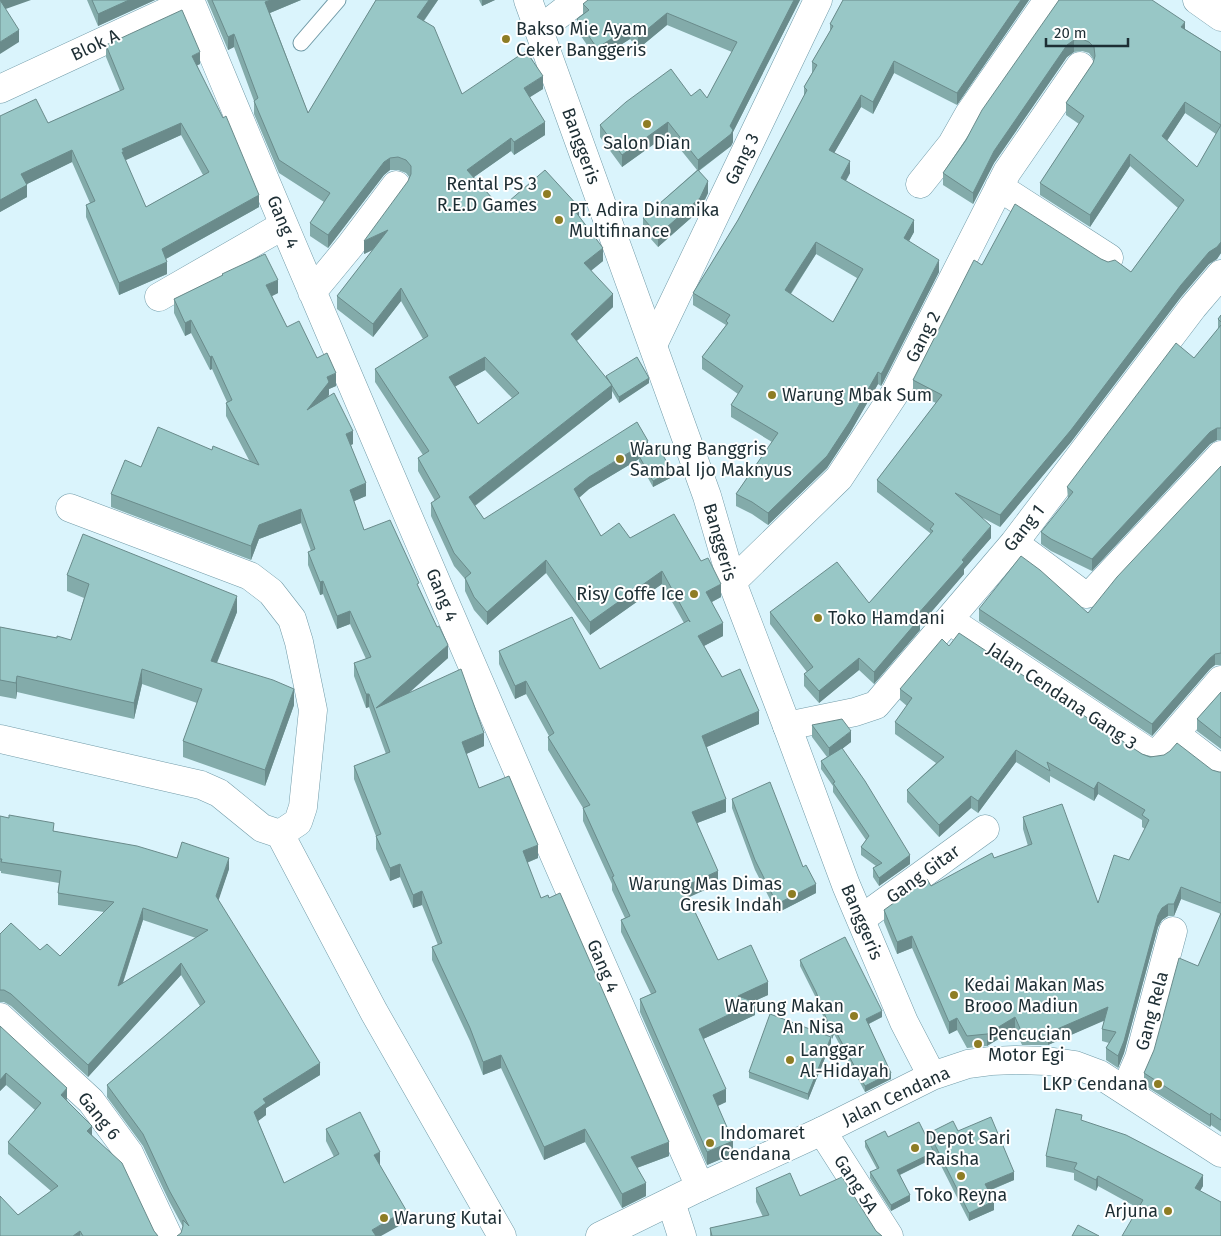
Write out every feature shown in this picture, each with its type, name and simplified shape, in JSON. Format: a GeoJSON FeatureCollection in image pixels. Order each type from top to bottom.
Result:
{"type":"FeatureCollection","features":[{"type":"Feature","properties":{"kind":"street","name":"Banggeris"},"geometry":{"type":"LineString","coordinates":[[528,0],[707,496],[732,582],[846,885],[904,1022],[932,1076]]}},
{"type":"Feature","properties":{"kind":"street"},"geometry":{"type":"LineString","coordinates":[[539,30],[578,0]]}},
{"type":"Feature","properties":{"kind":"street","name":"Gang 3"},"geometry":{"type":"LineString","coordinates":[[653,346],[818,0]]}},
{"type":"Feature","properties":{"kind":"street"},"geometry":{"type":"LineString","coordinates":[[920,184],[952,144],[969,114],[1048,0]]}},
{"type":"Feature","properties":{"kind":"street"},"geometry":{"type":"LineString","coordinates":[[1197,0],[1221,17]]}},
{"type":"Feature","properties":{"kind":"street","name":"Blok A"},"geometry":{"type":"LineString","coordinates":[[0,89],[190,1]]}},
{"type":"Feature","properties":{"kind":"street","name":"Gang 4"},"geometry":{"type":"LineString","coordinates":[[190,1],[312,292],[630,1031],[700,1187]]}},
{"type":"Feature","properties":{"kind":"street","name":"Gang 2"},"geometry":{"type":"LineString","coordinates":[[732,582],[839,478],[895,393],[1007,172],[1080,66]]}},
{"type":"Feature","properties":{"kind":"street"},"geometry":{"type":"LineString","coordinates":[[312,292],[396,185]]}},
{"type":"Feature","properties":{"kind":"street"},"geometry":{"type":"LineString","coordinates":[[999,187],[1109,258]]}},
{"type":"Feature","properties":{"kind":"street"},"geometry":{"type":"LineString","coordinates":[[159,297],[284,225]]}},
{"type":"Feature","properties":{"kind":"street","name":"Gang 1"},"geometry":{"type":"LineString","coordinates":[[787,726],[855,712],[876,705],[1014,543],[1193,306],[1221,274]]}},
{"type":"Feature","properties":{"kind":"street"},"geometry":{"type":"LineString","coordinates":[[1014,543],[1080,592],[1087,594],[1094,591],[1221,456]]}},
{"type":"Feature","properties":{"kind":"street"},"geometry":{"type":"LineString","coordinates":[[70,508],[250,576],[271,592],[292,619],[299,642],[312,710],[303,807],[298,822],[280,834]]}},
{"type":"Feature","properties":{"kind":"street","name":"Jalan Cendana Gang 3"},"geometry":{"type":"LineString","coordinates":[[949,620],[1147,752],[1152,754],[1158,753],[1175,734]]}},
{"type":"Feature","properties":{"kind":"street"},"geometry":{"type":"LineString","coordinates":[[1221,680],[1175,734],[1221,769]]}},
{"type":"Feature","properties":{"kind":"street"},"geometry":{"type":"LineString","coordinates":[[0,739],[201,785],[219,793],[262,828],[280,834],[374,1012],[502,1236]]}},
{"type":"Feature","properties":{"kind":"street","name":"Gang Gitar"},"geometry":{"type":"LineString","coordinates":[[861,919],[985,829]]}},
{"type":"Feature","properties":{"kind":"street","name":"Gang Rela"},"geometry":{"type":"LineString","coordinates":[[1125,1090],[1139,1058],[1173,931]]}},
{"type":"Feature","properties":{"kind":"street","name":"Gang 6"},"geometry":{"type":"LineString","coordinates":[[0,1017],[91,1102],[129,1153],[168,1236]]}},
{"type":"Feature","properties":{"kind":"street","name":"Jalan Cendana"},"geometry":{"type":"LineString","coordinates":[[600,1236],[700,1187],[822,1131],[932,1076],[968,1064],[1016,1060],[1047,1061],[1075,1065],[1099,1074],[1221,1154]]}},
{"type":"Feature","properties":{"kind":"street","name":"Gang 5A"},"geometry":{"type":"LineString","coordinates":[[822,1131],[889,1236]]}},
{"type":"Feature","properties":{"kind":"street"},"geometry":{"type":"LineString","coordinates":[[671,1202],[682,1236]]}},
{"type":"Feature","properties":{"kind":"lane"},"geometry":{"type":"LineString","coordinates":[[300,43],[338,0]]}},
{"type":"Feature","properties":{"kind":"building"},"geometry":{"type":"Polygon","coordinates":[[[0,0],[19,30],[0,42],[0,0]]]}},
{"type":"Feature","properties":{"kind":"building"},"geometry":{"type":"Polygon","coordinates":[[[92,0],[129,0],[98,14],[92,0]]]}},
{"type":"Feature","properties":{"kind":"building"},"geometry":{"type":"Polygon","coordinates":[[[212,0],[271,0],[265,2],[308,113],[376,0],[429,0],[417,17],[434,27],[462,94],[526,51],[543,76],[524,88],[545,122],[514,142],[511,138],[467,170],[501,208],[545,170],[579,207],[575,211],[603,248],[584,263],[613,294],[571,334],[612,385],[469,497],[484,519],[637,422],[648,441],[589,477],[574,489],[601,536],[619,523],[630,538],[674,514],[701,561],[708,558],[721,584],[706,592],[723,623],[698,636],[722,677],[740,669],[759,711],[702,736],[726,799],[692,812],[718,871],[683,887],[718,960],[751,945],[768,982],[738,996],[755,1002],[699,1029],[726,1089],[713,1095],[733,1141],[707,1152],[640,999],[656,992],[621,920],[630,916],[583,808],[590,805],[548,737],[554,733],[526,681],[515,686],[499,651],[572,617],[600,669],[689,620],[662,571],[590,622],[546,560],[487,612],[474,597],[465,578],[471,573],[454,553],[431,503],[440,497],[418,458],[429,451],[375,369],[428,336],[401,288],[373,324],[337,296],[388,230],[364,241],[408,181],[411,174],[411,166],[406,160],[398,157],[390,158],[384,162],[328,235],[310,223],[330,193],[279,160],[254,101],[258,98],[234,34],[228,37],[212,0]],[[485,357],[449,377],[478,424],[519,393],[485,357]]]}},
{"type":"Feature","properties":{"kind":"building"},"geometry":{"type":"Polygon","coordinates":[[[588,0],[794,0],[730,126],[733,130],[731,134],[698,160],[668,122],[622,155],[600,125],[626,102],[671,69],[691,96],[700,89],[707,98],[737,42],[667,13],[638,37],[630,27],[597,48],[577,19],[589,10],[583,4],[588,0]]]}},
{"type":"Feature","properties":{"kind":"building"},"geometry":{"type":"Polygon","coordinates":[[[843,0],[1021,0],[957,93],[894,61],[873,102],[861,95],[829,150],[850,161],[841,178],[914,220],[904,238],[939,260],[883,371],[881,374],[878,372],[827,456],[768,513],[736,494],[778,433],[731,405],[743,386],[702,357],[728,323],[726,321],[730,315],[693,293],[738,220],[807,90],[804,87],[817,65],[812,62],[833,26],[830,24],[843,0]],[[816,242],[785,290],[833,322],[863,269],[816,242]]]}},
{"type":"Feature","properties":{"kind":"building"},"geometry":{"type":"Polygon","coordinates":[[[1059,0],[1152,0],[1185,22],[1181,27],[1221,52],[1221,125],[1221,242],[1209,252],[1181,285],[1071,430],[1000,515],[955,493],[991,526],[962,560],[964,562],[917,615],[920,618],[874,672],[859,658],[819,691],[804,674],[813,667],[770,612],[837,562],[869,603],[933,531],[930,529],[934,524],[877,480],[942,395],[913,380],[974,260],[982,265],[1015,204],[1101,259],[1108,262],[1115,260],[1131,272],[1184,200],[1130,154],[1090,215],[1040,183],[1084,116],[1066,103],[1093,63],[1095,56],[1094,47],[1089,42],[1082,39],[1074,40],[1067,45],[994,151],[973,193],[943,173],[966,140],[982,110],[1059,0]],[[1185,102],[1162,136],[1197,167],[1221,125],[1185,102]]]}},
{"type":"Feature","properties":{"kind":"building"},"geometry":{"type":"Polygon","coordinates":[[[182,10],[200,52],[192,56],[223,118],[226,116],[259,195],[162,249],[167,262],[119,283],[86,205],[95,201],[72,150],[21,174],[27,185],[0,200],[0,116],[36,99],[48,123],[124,89],[106,45],[182,10]],[[181,123],[122,149],[146,207],[209,172],[181,123]]]}},
{"type":"Feature","properties":{"kind":"building"},"geometry":{"type":"Polygon","coordinates":[[[698,170],[708,181],[700,198],[658,235],[643,218],[698,170]]]}},
{"type":"Feature","properties":{"kind":"building"},"geometry":{"type":"Polygon","coordinates":[[[265,254],[278,280],[266,285],[287,327],[299,321],[317,358],[327,353],[336,373],[327,377],[329,382],[307,410],[334,393],[353,431],[346,434],[366,483],[350,490],[364,530],[390,520],[419,583],[417,584],[437,627],[439,626],[448,645],[376,708],[461,669],[484,733],[462,742],[479,788],[509,776],[538,845],[523,851],[541,898],[548,895],[549,898],[560,893],[669,1142],[631,1157],[646,1183],[622,1194],[585,1129],[544,1147],[501,1055],[483,1062],[470,1028],[432,947],[442,943],[422,891],[413,895],[400,864],[390,868],[376,836],[381,834],[354,766],[390,752],[369,694],[366,694],[354,663],[371,657],[350,611],[337,616],[323,581],[320,582],[308,552],[315,549],[301,509],[259,525],[251,546],[111,494],[125,460],[141,467],[158,427],[212,450],[213,446],[259,465],[226,403],[232,400],[212,356],[210,357],[191,320],[185,323],[174,299],[265,254]]]}},
{"type":"Feature","properties":{"kind":"building"},"geometry":{"type":"Polygon","coordinates":[[[1221,325],[1221,428],[1210,432],[1092,559],[1051,539],[1041,532],[1073,492],[1067,487],[1176,343],[1194,358],[1221,325]]]}},
{"type":"Feature","properties":{"kind":"building"},"geometry":{"type":"Polygon","coordinates":[[[637,357],[649,378],[619,397],[606,376],[637,357]]]}},
{"type":"Feature","properties":{"kind":"building"},"geometry":{"type":"Polygon","coordinates":[[[657,445],[672,471],[653,481],[639,456],[657,445]]]}},
{"type":"Feature","properties":{"kind":"building"},"geometry":{"type":"Polygon","coordinates":[[[1221,466],[1221,653],[1215,654],[1210,658],[1152,724],[979,609],[1021,556],[1040,570],[1088,613],[1117,577],[1221,466]]]}},
{"type":"Feature","properties":{"kind":"building"},"geometry":{"type":"Polygon","coordinates":[[[83,534],[237,596],[211,661],[273,680],[294,689],[265,770],[183,741],[202,689],[142,669],[134,703],[17,676],[16,683],[0,680],[0,627],[71,640],[89,584],[67,575],[83,534]]]}},
{"type":"Feature","properties":{"kind":"building"},"geometry":{"type":"Polygon","coordinates":[[[959,633],[1142,754],[1150,757],[1164,755],[1177,743],[1212,770],[1221,772],[1221,903],[1181,887],[1174,904],[1168,904],[1162,908],[1158,915],[1124,1041],[1118,1056],[1106,1048],[1116,1032],[1102,1029],[1108,1007],[1048,1033],[1022,1033],[1015,1017],[987,1034],[967,1036],[957,1018],[949,1022],[912,936],[897,942],[884,910],[927,879],[931,886],[992,853],[994,858],[1032,844],[1023,817],[1062,804],[1098,903],[1114,855],[1129,860],[1149,820],[1142,815],[1145,810],[1098,782],[1094,789],[1047,762],[1050,771],[1016,750],[978,801],[971,796],[939,825],[907,790],[944,757],[895,722],[912,698],[900,689],[942,639],[949,646],[959,633]]]}},
{"type":"Feature","properties":{"kind":"building"},"geometry":{"type":"Polygon","coordinates":[[[1221,692],[1221,738],[1197,719],[1221,692]]]}},
{"type":"Feature","properties":{"kind":"building"},"geometry":{"type":"Polygon","coordinates":[[[842,719],[851,731],[829,748],[812,725],[842,719]]]}},
{"type":"Feature","properties":{"kind":"building"},"geometry":{"type":"Polygon","coordinates":[[[842,748],[865,781],[910,855],[879,878],[873,868],[882,863],[861,847],[869,836],[833,783],[835,782],[821,761],[842,748]]]}},
{"type":"Feature","properties":{"kind":"building"},"geometry":{"type":"Polygon","coordinates":[[[770,782],[803,867],[806,865],[816,884],[777,904],[755,860],[732,799],[770,782]]]}},
{"type":"Feature","properties":{"kind":"building"},"geometry":{"type":"Polygon","coordinates":[[[9,815],[54,823],[53,831],[137,846],[177,858],[182,842],[229,858],[216,896],[320,1063],[263,1099],[266,1103],[254,1112],[284,1183],[339,1154],[326,1129],[360,1112],[380,1152],[374,1155],[406,1210],[372,1230],[376,1236],[177,1236],[181,1233],[183,1220],[189,1226],[169,1190],[143,1134],[107,1085],[205,1002],[181,963],[88,1065],[11,994],[0,990],[0,934],[11,923],[40,950],[47,944],[60,956],[114,902],[58,893],[61,871],[1,862],[0,816],[9,818],[9,815]],[[143,908],[118,986],[208,930],[143,908]]]}},
{"type":"Feature","properties":{"kind":"building"},"geometry":{"type":"Polygon","coordinates":[[[1221,913],[1221,1120],[1144,1073],[1154,1050],[1179,958],[1198,966],[1221,913]]]}},
{"type":"Feature","properties":{"kind":"building"},"geometry":{"type":"Polygon","coordinates":[[[845,937],[882,1011],[866,1019],[891,1073],[865,1086],[834,1028],[832,1033],[816,992],[800,960],[845,937]]]}},
{"type":"Feature","properties":{"kind":"building","name":"Langgar Al-Hidayah"},"geometry":{"type":"Polygon","coordinates":[[[770,1014],[831,1037],[808,1094],[749,1072],[770,1014]]]}},
{"type":"Feature","properties":{"kind":"building"},"geometry":{"type":"Polygon","coordinates":[[[0,1026],[67,1088],[61,1095],[92,1126],[87,1131],[122,1163],[158,1236],[83,1236],[80,1231],[73,1236],[0,1236],[0,1196],[18,1215],[58,1186],[8,1142],[41,1103],[6,1073],[0,1080],[0,1026]]]}},
{"type":"Feature","properties":{"kind":"building"},"geometry":{"type":"Polygon","coordinates":[[[1056,1109],[1082,1115],[1081,1120],[1126,1135],[1203,1175],[1195,1188],[1221,1202],[1221,1236],[1122,1236],[1143,1200],[1098,1176],[1096,1180],[1074,1169],[1077,1163],[1046,1156],[1056,1109]]]}},
{"type":"Feature","properties":{"kind":"building"},"geometry":{"type":"Polygon","coordinates":[[[991,1117],[1014,1172],[985,1184],[994,1201],[969,1213],[929,1133],[953,1121],[958,1131],[991,1117]]]}},
{"type":"Feature","properties":{"kind":"building"},"geometry":{"type":"Polygon","coordinates":[[[919,1122],[934,1152],[897,1170],[910,1195],[891,1205],[870,1172],[879,1168],[865,1141],[885,1131],[888,1137],[919,1122]]]}},
{"type":"Feature","properties":{"kind":"building"},"geometry":{"type":"Polygon","coordinates":[[[790,1173],[800,1196],[842,1177],[876,1231],[882,1236],[712,1236],[710,1228],[769,1215],[756,1188],[790,1173]]]}},
{"type":"Feature","properties":{"kind":"building"},"geometry":{"type":"Polygon","coordinates":[[[1078,1225],[1099,1236],[1072,1236],[1078,1225]]]}},
{"type":"Feature","properties":{"kind":"place","name":"Bakso Mie Ayam Ceker Banggeris"},"geometry":{"type":"Point","coordinates":[506,39]}},
{"type":"Feature","properties":{"kind":"place","name":"Salon Dian"},"geometry":{"type":"Point","coordinates":[647,124]}},
{"type":"Feature","properties":{"kind":"place","name":"Rental PS 3 R.E.D Games"},"geometry":{"type":"Point","coordinates":[547,194]}},
{"type":"Feature","properties":{"kind":"place","name":"PT. Adira Dinamika Multifinance"},"geometry":{"type":"Point","coordinates":[559,220]}},
{"type":"Feature","properties":{"kind":"place","name":"Warung Mbak Sum"},"geometry":{"type":"Point","coordinates":[772,395]}},
{"type":"Feature","properties":{"kind":"place","name":"Warung Banggris Sambal Ijo Maknyus"},"geometry":{"type":"Point","coordinates":[620,459]}},
{"type":"Feature","properties":{"kind":"place","name":"Risy Coffe Ice"},"geometry":{"type":"Point","coordinates":[694,594]}},
{"type":"Feature","properties":{"kind":"place","name":"Toko Hamdani"},"geometry":{"type":"Point","coordinates":[818,618]}},
{"type":"Feature","properties":{"kind":"place","name":"Warung Mas Dimas Gresik Indah"},"geometry":{"type":"Point","coordinates":[792,894]}},
{"type":"Feature","properties":{"kind":"place","name":"Kedai Makan Mas Brooo Madiun"},"geometry":{"type":"Point","coordinates":[954,995]}},
{"type":"Feature","properties":{"kind":"place","name":"Warung Makan An Nisa"},"geometry":{"type":"Point","coordinates":[854,1016]}},
{"type":"Feature","properties":{"kind":"place","name":"Pencucian Motor Egi"},"geometry":{"type":"Point","coordinates":[978,1044]}},
{"type":"Feature","properties":{"kind":"place","name":"Langgar Al-Hidayah"},"geometry":{"type":"Point","coordinates":[790,1060]}},
{"type":"Feature","properties":{"kind":"place","name":"LKP Cendana"},"geometry":{"type":"Point","coordinates":[1158,1084]}},
{"type":"Feature","properties":{"kind":"place","name":"Indomaret Cendana"},"geometry":{"type":"Point","coordinates":[710,1143]}},
{"type":"Feature","properties":{"kind":"place","name":"Depot Sari Raisha"},"geometry":{"type":"Point","coordinates":[915,1148]}},
{"type":"Feature","properties":{"kind":"place","name":"Toko Reyna"},"geometry":{"type":"Point","coordinates":[961,1176]}},
{"type":"Feature","properties":{"kind":"place","name":"Arjuna"},"geometry":{"type":"Point","coordinates":[1168,1211]}},
{"type":"Feature","properties":{"kind":"place","name":"Warung Kutai"},"geometry":{"type":"Point","coordinates":[384,1218]}}]}
